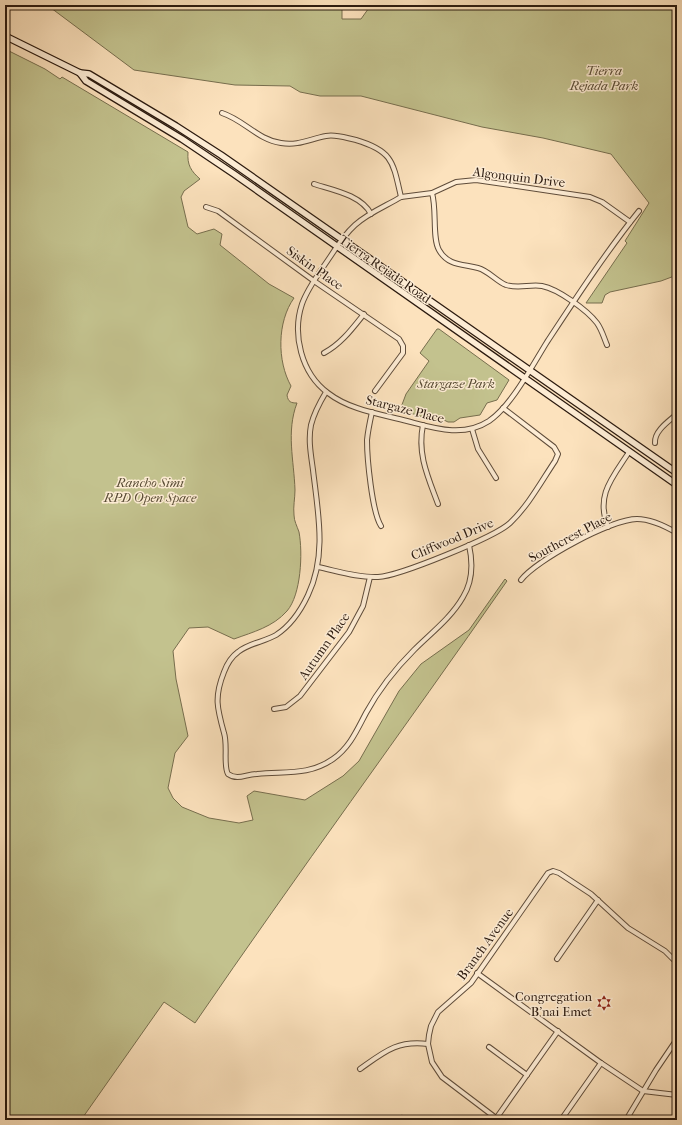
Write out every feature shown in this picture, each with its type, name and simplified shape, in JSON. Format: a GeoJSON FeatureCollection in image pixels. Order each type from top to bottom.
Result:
{"type":"FeatureCollection","features":[{"type":"Feature","properties":{"kind":"main road","name":"Tierra Rejada Road"},"geometry":{"type":"LineString","coordinates":[[5,36],[80,73],[89,74],[176,126],[677,473]]}},
{"type":"Feature","properties":{"kind":"main road","name":"Tierra Rejada Road"},"geometry":{"type":"LineString","coordinates":[[80,73],[86,81],[182,139],[677,485]]}},
{"type":"Feature","properties":{"kind":"street"},"geometry":{"type":"LineString","coordinates":[[222,113],[230,116],[262,137],[281,143],[301,143],[328,135],[335,135],[372,145],[385,154],[392,163],[401,197]]}},
{"type":"Feature","properties":{"kind":"street","name":"Algonquin Drive"},"geometry":{"type":"LineString","coordinates":[[401,197],[432,193],[456,182],[484,180],[509,186],[590,197],[602,202],[630,222]]}},
{"type":"Feature","properties":{"kind":"street"},"geometry":{"type":"LineString","coordinates":[[314,184],[358,200],[366,206],[371,214]]}},
{"type":"Feature","properties":{"kind":"street"},"geometry":{"type":"LineString","coordinates":[[432,193],[435,204],[436,244],[439,251],[449,261],[463,266],[482,269],[499,281],[513,287],[536,285],[550,288],[574,303],[597,323],[607,345]]}},
{"type":"Feature","properties":{"kind":"street","name":"Stargaze Place"},"geometry":{"type":"LineString","coordinates":[[401,197],[356,224],[336,248],[314,281],[302,304],[299,316],[298,340],[308,368],[318,384],[326,392],[348,405],[444,430],[472,428],[489,421],[503,408],[574,303],[639,211]]}},
{"type":"Feature","properties":{"kind":"street","name":"Siskin Place"},"geometry":{"type":"LineString","coordinates":[[206,206],[218,211],[314,281],[399,339],[403,346],[403,352],[375,392]]}},
{"type":"Feature","properties":{"kind":"street"},"geometry":{"type":"LineString","coordinates":[[324,353],[335,347],[364,314]]}},
{"type":"Feature","properties":{"kind":"street"},"geometry":{"type":"LineString","coordinates":[[326,392],[314,415],[310,436],[320,534],[318,567],[308,596],[290,623],[276,636],[249,645],[237,652],[227,665],[219,685],[217,701],[227,752],[225,764],[226,772],[233,777],[239,778],[257,774],[306,771],[324,764],[342,751],[354,737],[373,702],[404,661],[449,617],[464,597],[469,586],[472,572],[472,558],[469,545]]}},
{"type":"Feature","properties":{"kind":"street","name":"Cliffwood Drive"},"geometry":{"type":"LineString","coordinates":[[318,567],[370,577],[395,574],[469,545],[509,524],[522,509],[558,457],[557,450],[554,447],[503,408]]}},
{"type":"Feature","properties":{"kind":"street"},"geometry":{"type":"LineString","coordinates":[[372,412],[368,430],[368,446],[375,513],[381,526]]}},
{"type":"Feature","properties":{"kind":"street"},"geometry":{"type":"LineString","coordinates":[[656,443],[655,438],[657,434],[677,414]]}},
{"type":"Feature","properties":{"kind":"street"},"geometry":{"type":"LineString","coordinates":[[423,425],[421,441],[422,457],[438,504]]}},
{"type":"Feature","properties":{"kind":"street"},"geometry":{"type":"LineString","coordinates":[[472,428],[478,450],[496,478]]}},
{"type":"Feature","properties":{"kind":"street"},"geometry":{"type":"LineString","coordinates":[[608,527],[604,513],[605,491],[630,452]]}},
{"type":"Feature","properties":{"kind":"street","name":"Southcrest Place"},"geometry":{"type":"LineString","coordinates":[[521,580],[528,572],[553,555],[608,527],[628,520],[644,519],[676,532]]}},
{"type":"Feature","properties":{"kind":"street","name":"Autumn Place"},"geometry":{"type":"LineString","coordinates":[[274,709],[286,707],[300,696],[349,632],[363,606],[370,577]]}},
{"type":"Feature","properties":{"kind":"street","name":"Branch Avenue"},"geometry":{"type":"LineString","coordinates":[[496,1119],[442,1077],[432,1062],[428,1044],[430,1026],[438,1012],[447,1002],[466,988],[478,973],[548,873],[556,871],[598,900]]}},
{"type":"Feature","properties":{"kind":"street"},"geometry":{"type":"LineString","coordinates":[[557,958],[598,900],[628,928],[665,951],[677,964]]}},
{"type":"Feature","properties":{"kind":"street"},"geometry":{"type":"LineString","coordinates":[[478,973],[601,1063],[643,1091],[677,1095]]}},
{"type":"Feature","properties":{"kind":"street"},"geometry":{"type":"LineString","coordinates":[[496,1119],[558,1031]]}},
{"type":"Feature","properties":{"kind":"street"},"geometry":{"type":"LineString","coordinates":[[626,1120],[677,1039]]}},
{"type":"Feature","properties":{"kind":"street"},"geometry":{"type":"LineString","coordinates":[[360,1069],[396,1046],[411,1042],[428,1044]]}},
{"type":"Feature","properties":{"kind":"street"},"geometry":{"type":"LineString","coordinates":[[489,1047],[527,1075]]}},
{"type":"Feature","properties":{"kind":"street"},"geometry":{"type":"LineString","coordinates":[[561,1120],[601,1063]]}},
{"type":"Feature","properties":{"kind":"green space","name":"Tierra Rejada Park"},"geometry":{"type":"Polygon","coordinates":[[[47,5],[342,5],[342,19],[361,19],[371,5],[677,5],[677,275],[661,281],[610,292],[605,295],[602,303],[586,303],[627,243],[625,241],[649,203],[611,154],[543,138],[482,127],[361,96],[320,96],[300,92],[290,86],[235,85],[134,70],[47,5]]]}},
{"type":"Feature","properties":{"kind":"green space","name":"Rancho Simi RPD Open Space"},"geometry":{"type":"Polygon","coordinates":[[[5,49],[45,69],[60,79],[62,77],[188,152],[190,167],[200,179],[184,191],[181,197],[188,227],[197,234],[214,229],[222,234],[220,245],[269,284],[294,298],[284,318],[281,353],[286,376],[291,386],[287,397],[290,402],[297,403],[291,435],[295,490],[294,517],[299,532],[301,551],[298,585],[292,604],[287,611],[269,625],[234,639],[208,627],[189,628],[173,651],[176,679],[188,736],[175,753],[168,788],[173,798],[182,807],[209,818],[239,823],[253,820],[247,796],[254,791],[305,800],[343,776],[359,761],[399,691],[421,664],[469,630],[505,579],[507,581],[195,1023],[164,1002],[81,1120],[5,1120],[5,49]]]}},
{"type":"Feature","properties":{"kind":"green space","name":"Stargaze Park"},"geometry":{"type":"Polygon","coordinates":[[[437,329],[509,380],[497,400],[487,403],[480,415],[460,418],[454,422],[448,422],[442,419],[433,420],[400,410],[406,394],[429,361],[420,353],[437,329]]]}},
{"type":"Feature","properties":{"kind":"place","name":"Congregation B'nai Emet"},"geometry":{"type":"Point","coordinates":[604,1003]}}]}
